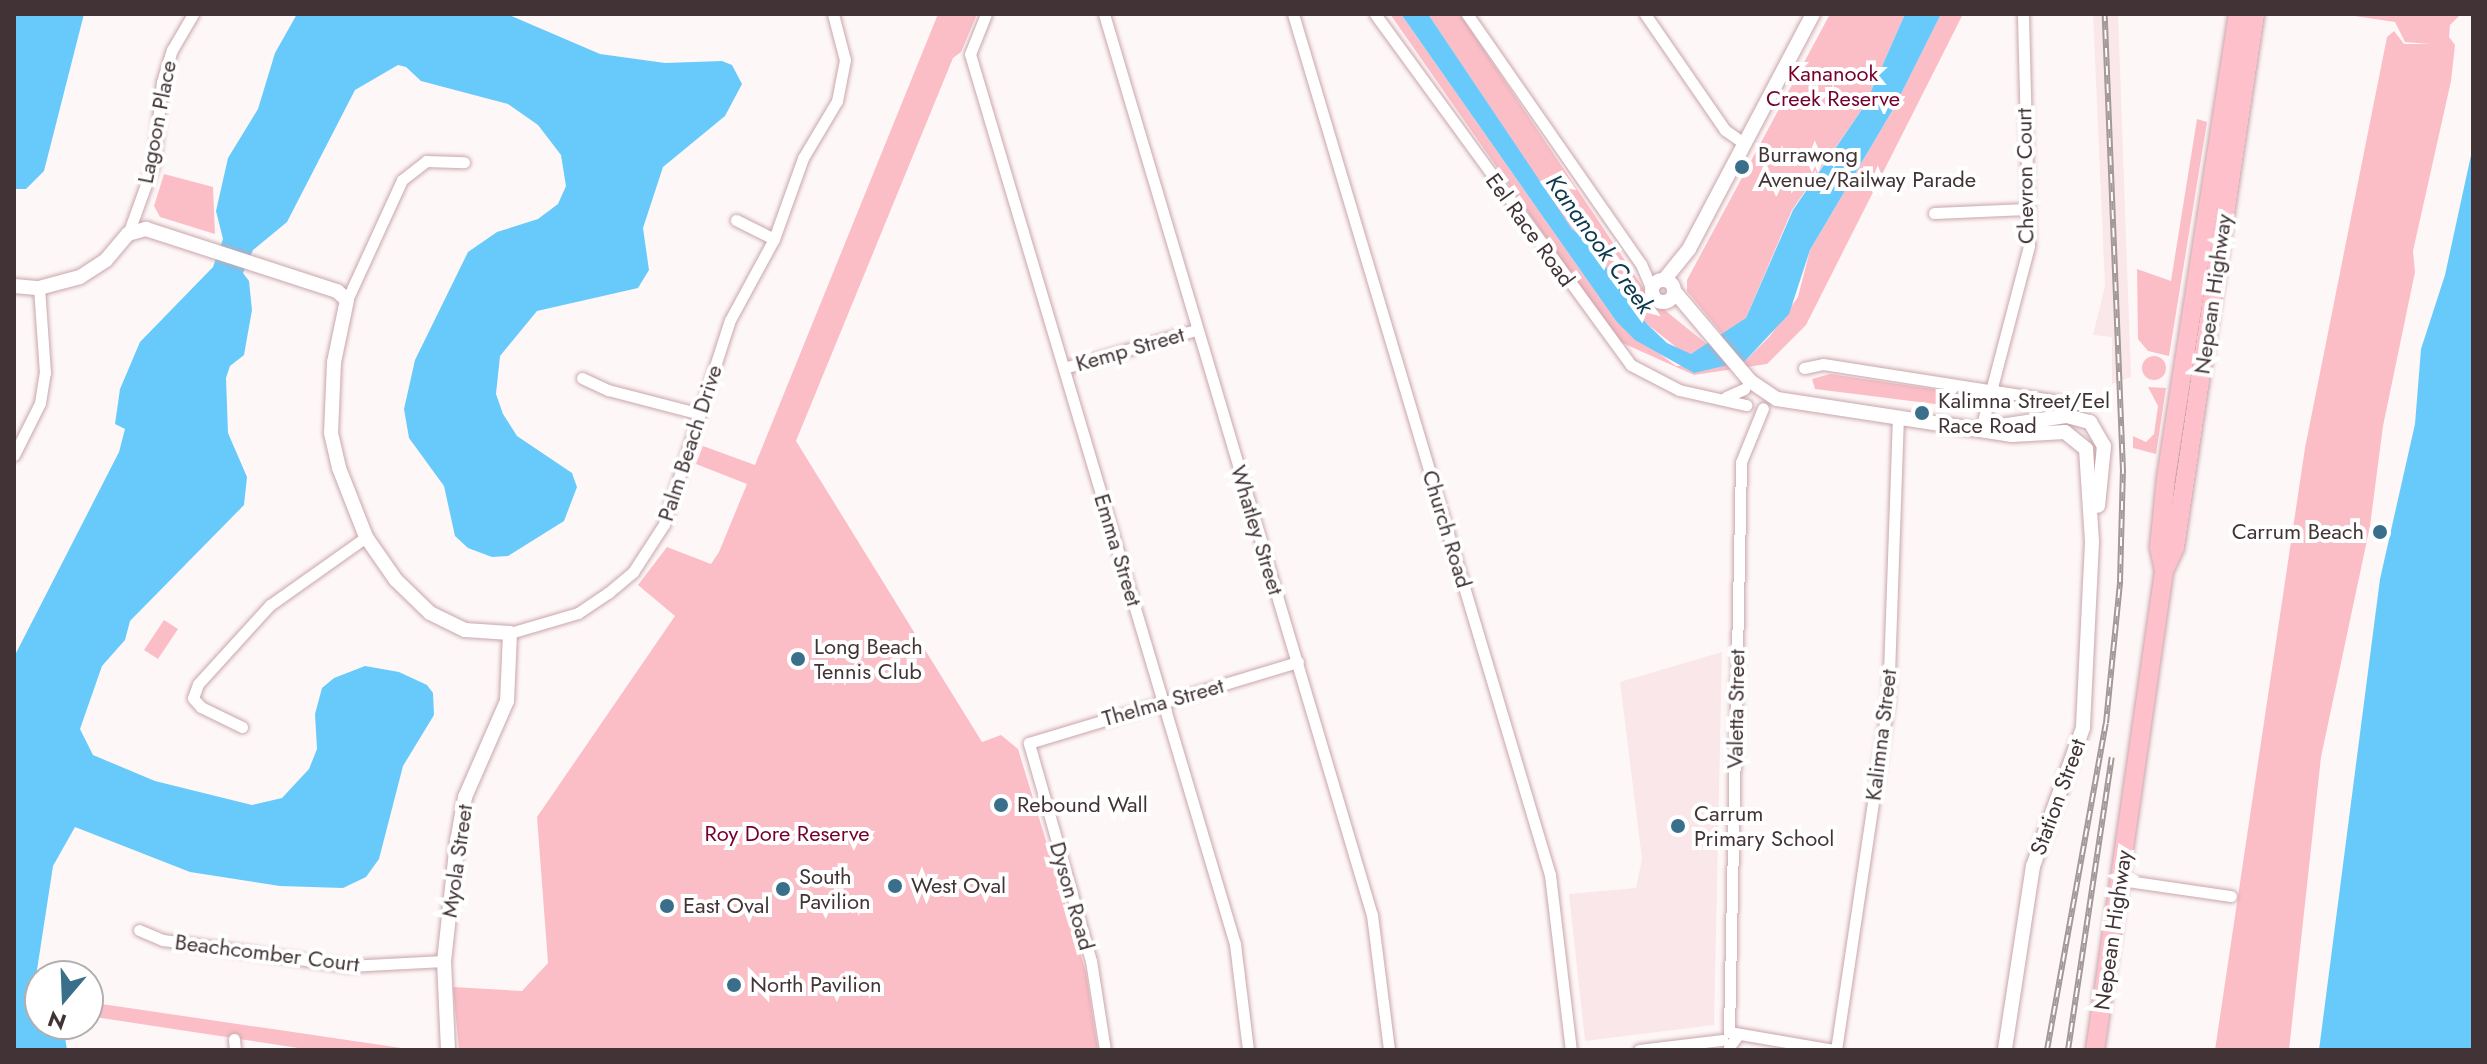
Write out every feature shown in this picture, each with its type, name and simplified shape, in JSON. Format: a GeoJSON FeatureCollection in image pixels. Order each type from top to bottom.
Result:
{"type":"FeatureCollection","features":[{"type":"Feature","properties":{"kind":"highway","name":"Nepean Highway"},"geometry":{"type":"LineString","coordinates":[[2164,571],[2159,547],[2174,419],[2238,14]]}},
{"type":"Feature","properties":{"kind":"highway","name":"Nepean Highway"},"geometry":{"type":"LineString","coordinates":[[2095,1050],[2164,571],[2175,547],[2255,14]]}},
{"type":"Feature","properties":{"kind":"highway"},"geometry":{"type":"LineString","coordinates":[[2174,419],[2194,422]]}},
{"type":"Feature","properties":{"kind":"street","name":"Lagoon Place"},"geometry":{"type":"LineString","coordinates":[[128,234],[154,162],[162,82],[172,50],[193,14]]}},
{"type":"Feature","properties":{"kind":"street","name":"Palm Beach Drive"},"geometry":{"type":"LineString","coordinates":[[347,300],[349,310],[334,362],[331,433],[339,468],[366,537],[396,580],[430,613],[465,630],[510,633],[578,613],[633,572],[664,524],[730,320],[774,239],[803,158],[837,101],[844,78],[842,40],[833,14]]}},
{"type":"Feature","properties":{"kind":"street","name":"Emma Street"},"geometry":{"type":"LineString","coordinates":[[986,14],[970,54],[1235,944],[1248,1050]]}},
{"type":"Feature","properties":{"kind":"street","name":"Whatley Street"},"geometry":{"type":"LineString","coordinates":[[1104,14],[1372,915],[1389,1050]]}},
{"type":"Feature","properties":{"kind":"street","name":"Church Road"},"geometry":{"type":"LineString","coordinates":[[1293,14],[1550,875],[1571,1050]]}},
{"type":"Feature","properties":{"kind":"street","name":"Eel Race Road"},"geometry":{"type":"LineString","coordinates":[[1375,14],[1606,337],[1631,365],[1659,382],[1747,406]]}},
{"type":"Feature","properties":{"kind":"street"},"geometry":{"type":"LineString","coordinates":[[1467,14],[1641,264],[1656,298],[1692,318]]}},
{"type":"Feature","properties":{"kind":"street"},"geometry":{"type":"LineString","coordinates":[[1645,14],[1725,130],[1745,144]]}},
{"type":"Feature","properties":{"kind":"street"},"geometry":{"type":"LineString","coordinates":[[1656,298],[1668,300],[1669,285],[1813,14]]}},
{"type":"Feature","properties":{"kind":"street","name":"Chevron Court"},"geometry":{"type":"LineString","coordinates":[[1981,429],[2029,246],[2023,14]]}},
{"type":"Feature","properties":{"kind":"street"},"geometry":{"type":"LineString","coordinates":[[14,286],[39,288],[93,270],[128,234],[146,229],[337,291],[347,300],[402,180],[426,161],[464,162]]}},
{"type":"Feature","properties":{"kind":"street"},"geometry":{"type":"LineString","coordinates":[[1934,213],[2027,209]]}},
{"type":"Feature","properties":{"kind":"street"},"geometry":{"type":"LineString","coordinates":[[736,220],[774,239]]}},
{"type":"Feature","properties":{"kind":"street"},"geometry":{"type":"LineString","coordinates":[[1641,264],[1669,285],[1692,318],[1745,381],[1768,402]]}},
{"type":"Feature","properties":{"kind":"street"},"geometry":{"type":"LineString","coordinates":[[14,455],[40,403],[45,373],[39,288]]}},
{"type":"Feature","properties":{"kind":"street","name":"Kemp Street"},"geometry":{"type":"LineString","coordinates":[[1064,368],[1196,330]]}},
{"type":"Feature","properties":{"kind":"street"},"geometry":{"type":"LineString","coordinates":[[1804,368],[1823,364],[2079,404]]}},
{"type":"Feature","properties":{"kind":"street"},"geometry":{"type":"LineString","coordinates":[[582,378],[700,414]]}},
{"type":"Feature","properties":{"kind":"street"},"geometry":{"type":"LineString","coordinates":[[1721,397],[1745,381]]}},
{"type":"Feature","properties":{"kind":"street"},"geometry":{"type":"LineString","coordinates":[[1745,381],[1747,406],[1768,402],[1981,429]]}},
{"type":"Feature","properties":{"kind":"street","name":"Valetta Street"},"geometry":{"type":"LineString","coordinates":[[1729,1041],[1741,462],[1748,436],[1768,402]]}},
{"type":"Feature","properties":{"kind":"street","name":"Valetta Street"},"geometry":{"type":"LineString","coordinates":[[1747,406],[1748,436]]}},
{"type":"Feature","properties":{"kind":"street","name":"Station Street"},"geometry":{"type":"LineString","coordinates":[[1981,429],[2067,416],[2092,424],[2104,449],[2092,542]]}},
{"type":"Feature","properties":{"kind":"street","name":"Kalimna Street"},"geometry":{"type":"LineString","coordinates":[[1834,1050],[1888,702],[1898,417]]}},
{"type":"Feature","properties":{"kind":"street","name":"Station Street"},"geometry":{"type":"LineString","coordinates":[[1981,429],[2015,435],[2065,432],[2080,440],[2090,462],[2092,542],[2083,728],[2033,866],[2005,1050]]}},
{"type":"Feature","properties":{"kind":"street"},"geometry":{"type":"LineString","coordinates":[[242,727],[201,707],[193,698],[198,684],[270,605],[366,537]]}},
{"type":"Feature","properties":{"kind":"street","name":"Myola Street"},"geometry":{"type":"LineString","coordinates":[[448,1050],[444,961],[462,812],[507,701],[510,633]]}},
{"type":"Feature","properties":{"kind":"street","name":"Thelma Street"},"geometry":{"type":"LineString","coordinates":[[1029,743],[1298,662]]}},
{"type":"Feature","properties":{"kind":"street","name":"Dyson Road"},"geometry":{"type":"LineString","coordinates":[[1029,743],[1091,961],[1105,1050]]}},
{"type":"Feature","properties":{"kind":"street"},"geometry":{"type":"LineString","coordinates":[[2121,880],[2231,896]]}},
{"type":"Feature","properties":{"kind":"street","name":"Beachcomber Court"},"geometry":{"type":"LineString","coordinates":[[139,930],[163,940],[348,966],[444,961]]}},
{"type":"Feature","properties":{"kind":"street"},"geometry":{"type":"LineString","coordinates":[[1639,1050],[1729,1041],[1834,1050]]}},
{"type":"Feature","properties":{"kind":"shaded area"},"geometry":{"type":"Polygon","coordinates":[[[2093,14],[2118,14],[2131,377],[2112,384],[2112,337],[2093,335],[2105,286],[2093,14]]]}},
{"type":"Feature","properties":{"kind":"shaded area","name":"Carrum Primary School"},"geometry":{"type":"Polygon","coordinates":[[[1722,652],[1714,1025],[1585,1041],[1569,894],[1636,888],[1642,859],[1620,682],[1722,652]]]}},
{"type":"Feature","properties":{"kind":"green space","name":"Roy Dore Reserve"},"geometry":{"type":"Polygon","coordinates":[[[938,14],[977,14],[961,52],[953,58],[796,441],[982,742],[1001,735],[1018,749],[1086,972],[1098,1050],[459,1050],[453,987],[522,991],[548,963],[537,817],[675,616],[638,585],[667,547],[711,564],[719,552],[747,484],[696,464],[703,446],[755,465],[938,14]]]}},
{"type":"Feature","properties":{"kind":"green space","name":"Kananook Creek Reserve"},"geometry":{"type":"Polygon","coordinates":[[[1390,14],[1401,14],[1616,321],[1676,366],[1745,361],[1770,336],[1798,297],[1810,250],[1895,106],[1941,14],[1963,14],[1806,325],[1767,364],[1694,375],[1618,341],[1390,14]]]}},
{"type":"Feature","properties":{"kind":"green space"},"geometry":{"type":"Polygon","coordinates":[[[1428,14],[1460,14],[1650,298],[1709,346],[1691,354],[1681,351],[1647,324],[1611,277],[1596,247],[1572,229],[1428,14]]]}},
{"type":"Feature","properties":{"kind":"green space","name":"Kananook Creek Reserve"},"geometry":{"type":"Polygon","coordinates":[[[1830,14],[1905,14],[1865,105],[1792,210],[1746,318],[1724,336],[1687,291],[1687,280],[1830,14]]]}},
{"type":"Feature","properties":{"kind":"green space"},"geometry":{"type":"Polygon","coordinates":[[[2341,14],[2461,14],[2450,25],[2449,37],[2455,45],[2451,81],[2413,251],[2415,272],[2383,426],[2370,526],[2321,757],[2289,1050],[2215,1050],[2305,448],[2387,37],[2394,31],[2404,44],[2430,44],[2405,42],[2395,22],[2341,14]]]}},
{"type":"Feature","properties":{"kind":"green space"},"geometry":{"type":"Polygon","coordinates":[[[2197,119],[2207,122],[2169,356],[2148,351],[2138,339],[2137,269],[2171,281],[2197,119]]]}},
{"type":"Feature","properties":{"kind":"green space"},"geometry":{"type":"Polygon","coordinates":[[[164,174],[213,187],[215,234],[160,217],[154,206],[164,174]]]}},
{"type":"Feature","properties":{"kind":"green space"},"geometry":{"type":"Polygon","coordinates":[[[2154,356],[2162,360],[2166,368],[2162,376],[2154,380],[2146,376],[2142,368],[2146,360],[2154,356]]]}},
{"type":"Feature","properties":{"kind":"green space"},"geometry":{"type":"Polygon","coordinates":[[[1830,374],[1960,393],[1943,405],[1815,389],[1812,379],[1830,374]]]}},
{"type":"Feature","properties":{"kind":"green space"},"geometry":{"type":"Polygon","coordinates":[[[2148,387],[2166,388],[2156,454],[2133,448],[2133,436],[2146,442],[2154,434],[2158,406],[2148,387]]]}},
{"type":"Feature","properties":{"kind":"green space"},"geometry":{"type":"Polygon","coordinates":[[[164,620],[178,629],[158,659],[144,650],[164,620]]]}},
{"type":"Feature","properties":{"kind":"green space"},"geometry":{"type":"Polygon","coordinates":[[[104,1004],[415,1050],[311,1050],[104,1018],[104,1004]]]}},
{"type":"Feature","properties":{"kind":"water"},"geometry":{"type":"Polygon","coordinates":[[[16,14],[84,14],[44,171],[26,189],[14,189],[16,14]]]}},
{"type":"Feature","properties":{"kind":"water"},"geometry":{"type":"Polygon","coordinates":[[[297,14],[507,14],[600,54],[665,63],[722,61],[732,65],[742,84],[725,116],[663,167],[643,228],[649,270],[638,288],[537,311],[500,356],[496,394],[503,414],[517,436],[572,473],[577,487],[564,521],[508,556],[492,557],[468,548],[455,536],[444,486],[409,438],[404,409],[415,360],[468,252],[497,232],[538,219],[558,204],[566,186],[561,155],[538,125],[508,104],[421,81],[406,67],[398,65],[355,90],[287,222],[253,250],[243,273],[249,281],[252,310],[244,355],[230,366],[226,378],[228,433],[247,477],[244,505],[130,621],[125,640],[102,666],[80,729],[93,755],[155,781],[252,805],[282,798],[309,769],[317,749],[315,714],[322,688],[334,678],[365,666],[399,672],[427,685],[433,693],[434,715],[403,766],[379,859],[366,877],[343,888],[280,886],[190,872],[75,827],[53,866],[39,960],[24,960],[24,1040],[65,1040],[67,1050],[14,1050],[14,657],[119,452],[125,429],[115,424],[120,389],[140,342],[213,267],[223,239],[216,211],[228,158],[258,109],[275,53],[297,14]]]}},
{"type":"Feature","properties":{"kind":"water"},"geometry":{"type":"Polygon","coordinates":[[[1401,14],[1428,14],[1572,229],[1596,247],[1611,277],[1647,324],[1667,343],[1691,354],[1746,318],[1793,210],[1865,105],[1905,14],[1941,14],[1895,106],[1810,250],[1789,314],[1745,361],[1694,373],[1635,340],[1616,321],[1401,14]]]}},
{"type":"Feature","properties":{"kind":"water"},"geometry":{"type":"Polygon","coordinates":[[[2473,146],[2473,1050],[2319,1050],[2380,579],[2415,424],[2421,349],[2445,275],[2473,146]]]}},
{"type":"Feature","properties":{"kind":"railway"},"geometry":{"type":"LineString","coordinates":[[2047,1050],[2106,723],[2120,582],[2123,471],[2105,14]]}},
{"type":"Feature","properties":{"kind":"railway"},"geometry":{"type":"LineString","coordinates":[[2068,1050],[2112,757]]}},
{"type":"Feature","properties":{"kind":"place","name":"Burrawong Avenue/Railway Parade"},"geometry":{"type":"Point","coordinates":[1742,167]}},
{"type":"Feature","properties":{"kind":"place","name":"Kalimna Street/Eel Race Road"},"geometry":{"type":"Point","coordinates":[1922,413]}},
{"type":"Feature","properties":{"kind":"place","name":"Carrum Beach"},"geometry":{"type":"Point","coordinates":[2380,532]}},
{"type":"Feature","properties":{"kind":"place","name":"Long Beach Tennis Club"},"geometry":{"type":"Point","coordinates":[798,659]}},
{"type":"Feature","properties":{"kind":"place","name":"Rebound Wall"},"geometry":{"type":"Point","coordinates":[1001,805]}},
{"type":"Feature","properties":{"kind":"place","name":"Carrum Primary School"},"geometry":{"type":"Point","coordinates":[1678,826]}},
{"type":"Feature","properties":{"kind":"place","name":"West Oval"},"geometry":{"type":"Point","coordinates":[895,886]}},
{"type":"Feature","properties":{"kind":"place","name":"South Pavilion"},"geometry":{"type":"Point","coordinates":[783,889]}},
{"type":"Feature","properties":{"kind":"place","name":"East Oval"},"geometry":{"type":"Point","coordinates":[667,906]}},
{"type":"Feature","properties":{"kind":"place","name":"North Pavilion"},"geometry":{"type":"Point","coordinates":[734,985]}},
{"type":"Feature","properties":{"kind":"water label","name":"Kananook Creek"},"geometry":{"type":"Point","coordinates":[1600,244]}}]}
